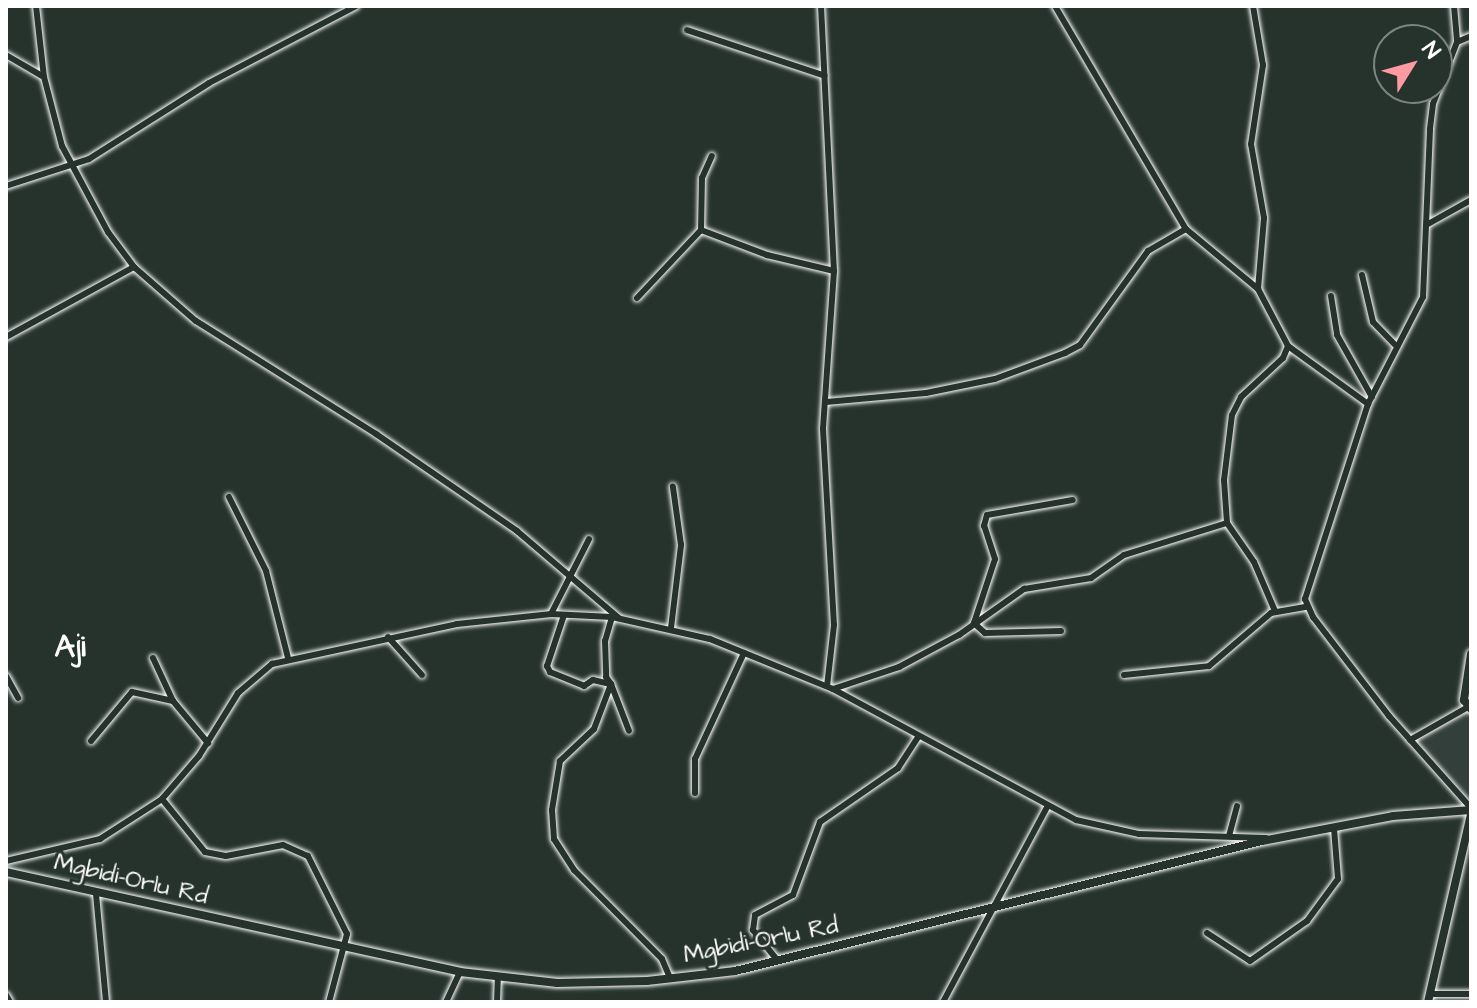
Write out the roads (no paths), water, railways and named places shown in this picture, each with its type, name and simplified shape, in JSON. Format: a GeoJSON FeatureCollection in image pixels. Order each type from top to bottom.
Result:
{"type":"FeatureCollection","features":[{"type":"Feature","properties":{"kind":"main road"},"geometry":{"type":"LineString","coordinates":[[1469,708],[1464,700],[1471,654]]}},
{"type":"Feature","properties":{"kind":"main road"},"geometry":{"type":"LineString","coordinates":[[1429,998],[1471,811]]}},
{"type":"Feature","properties":{"kind":"main road","name":"Mgbidi-Orlu Rd"},"geometry":{"type":"LineString","coordinates":[[6,872],[460,972],[557,983],[670,978],[778,961],[1279,838],[1415,813],[1471,811]]}},
{"type":"Feature","properties":{"kind":"street"},"geometry":{"type":"LineString","coordinates":[[36,6],[44,77],[70,164],[134,267],[196,321],[376,434],[517,531],[616,617]]}},
{"type":"Feature","properties":{"kind":"street"},"geometry":{"type":"LineString","coordinates":[[6,186],[89,159],[209,83],[356,6]]}},
{"type":"Feature","properties":{"kind":"street"},"geometry":{"type":"LineString","coordinates":[[821,6],[834,271],[826,402],[825,503],[834,625],[830,687]]}},
{"type":"Feature","properties":{"kind":"street"},"geometry":{"type":"LineString","coordinates":[[1055,6],[1186,229],[1258,289],[1288,346],[1370,400]]}},
{"type":"Feature","properties":{"kind":"street"},"geometry":{"type":"LineString","coordinates":[[1253,6],[1263,65],[1251,144],[1264,218],[1258,289]]}},
{"type":"Feature","properties":{"kind":"street"},"geometry":{"type":"LineString","coordinates":[[1306,607],[1370,400],[1395,345],[1423,297],[1433,104],[1466,41],[1454,6]]}},
{"type":"Feature","properties":{"kind":"street"},"geometry":{"type":"LineString","coordinates":[[687,30],[825,76]]}},
{"type":"Feature","properties":{"kind":"street"},"geometry":{"type":"LineString","coordinates":[[6,55],[44,77]]}},
{"type":"Feature","properties":{"kind":"street"},"geometry":{"type":"LineString","coordinates":[[637,298],[701,230],[702,178],[712,156]]}},
{"type":"Feature","properties":{"kind":"street"},"geometry":{"type":"LineString","coordinates":[[1428,224],[1471,200]]}},
{"type":"Feature","properties":{"kind":"street"},"geometry":{"type":"LineString","coordinates":[[826,402],[926,393],[995,379],[1065,353],[1080,345],[1148,251],[1186,229]]}},
{"type":"Feature","properties":{"kind":"street"},"geometry":{"type":"LineString","coordinates":[[701,230],[767,255],[834,271]]}},
{"type":"Feature","properties":{"kind":"street"},"geometry":{"type":"LineString","coordinates":[[6,337],[134,267]]}},
{"type":"Feature","properties":{"kind":"street"},"geometry":{"type":"LineString","coordinates":[[1362,275],[1373,322],[1395,345]]}},
{"type":"Feature","properties":{"kind":"street"},"geometry":{"type":"LineString","coordinates":[[1331,296],[1337,335],[1370,400]]}},
{"type":"Feature","properties":{"kind":"street"},"geometry":{"type":"LineString","coordinates":[[1275,611],[1254,562],[1227,523],[1224,480],[1232,415],[1241,397],[1283,358],[1288,346]]}},
{"type":"Feature","properties":{"kind":"street"},"geometry":{"type":"LineString","coordinates":[[671,628],[681,545],[673,487]]}},
{"type":"Feature","properties":{"kind":"street"},"geometry":{"type":"LineString","coordinates":[[229,497],[266,571],[288,658]]}},
{"type":"Feature","properties":{"kind":"street"},"geometry":{"type":"LineString","coordinates":[[974,623],[995,559],[984,526],[987,515],[1073,500]]}},
{"type":"Feature","properties":{"kind":"street"},"geometry":{"type":"LineString","coordinates":[[830,687],[899,667],[1024,589],[1091,578],[1124,555],[1227,523]]}},
{"type":"Feature","properties":{"kind":"street"},"geometry":{"type":"LineString","coordinates":[[551,614],[589,539]]}},
{"type":"Feature","properties":{"kind":"street"},"geometry":{"type":"LineString","coordinates":[[1124,675],[1209,666],[1275,611],[1306,607]]}},
{"type":"Feature","properties":{"kind":"street"},"geometry":{"type":"LineString","coordinates":[[1306,607],[1410,740],[1471,811]]}},
{"type":"Feature","properties":{"kind":"street"},"geometry":{"type":"LineString","coordinates":[[6,861],[100,839],[162,799],[208,743],[238,693],[272,664],[388,637],[551,614],[616,617],[671,628],[744,653],[830,687],[1047,807],[1139,834],[1279,838]]}},
{"type":"Feature","properties":{"kind":"street"},"geometry":{"type":"LineString","coordinates":[[564,615],[547,666],[550,672],[584,686],[593,680],[611,684]]}},
{"type":"Feature","properties":{"kind":"street"},"geometry":{"type":"LineString","coordinates":[[616,617],[605,641],[606,677],[629,731]]}},
{"type":"Feature","properties":{"kind":"street"},"geometry":{"type":"LineString","coordinates":[[974,623],[985,633],[1061,631]]}},
{"type":"Feature","properties":{"kind":"street"},"geometry":{"type":"LineString","coordinates":[[388,637],[422,675]]}},
{"type":"Feature","properties":{"kind":"street"},"geometry":{"type":"LineString","coordinates":[[695,793],[695,759],[744,653]]}},
{"type":"Feature","properties":{"kind":"street"},"geometry":{"type":"LineString","coordinates":[[153,658],[173,701],[208,743]]}},
{"type":"Feature","properties":{"kind":"street"},"geometry":{"type":"LineString","coordinates":[[6,676],[18,698]]}},
{"type":"Feature","properties":{"kind":"street"},"geometry":{"type":"LineString","coordinates":[[611,684],[594,729],[560,761],[552,810],[554,839],[574,870],[662,959],[670,978]]}},
{"type":"Feature","properties":{"kind":"street"},"geometry":{"type":"LineString","coordinates":[[91,741],[132,692],[173,701]]}},
{"type":"Feature","properties":{"kind":"street"},"geometry":{"type":"LineString","coordinates":[[1410,740],[1469,708]]}},
{"type":"Feature","properties":{"kind":"street"},"geometry":{"type":"LineString","coordinates":[[778,961],[753,930],[755,915],[793,895],[820,822],[898,768],[919,736]]}},
{"type":"Feature","properties":{"kind":"street"},"geometry":{"type":"LineString","coordinates":[[162,799],[205,852],[226,856],[283,845],[308,856],[344,927],[347,948],[329,1002]]}},
{"type":"Feature","properties":{"kind":"street"},"geometry":{"type":"LineString","coordinates":[[1229,836],[1237,806]]}},
{"type":"Feature","properties":{"kind":"street"},"geometry":{"type":"LineString","coordinates":[[943,1002],[1047,807]]}},
{"type":"Feature","properties":{"kind":"street"},"geometry":{"type":"LineString","coordinates":[[1207,933],[1250,961],[1307,921],[1338,879],[1334,828]]}},
{"type":"Feature","properties":{"kind":"street"},"geometry":{"type":"LineString","coordinates":[[96,894],[106,1002]]}},
{"type":"Feature","properties":{"kind":"street"},"geometry":{"type":"LineString","coordinates":[[446,1002],[460,972]]}},
{"type":"Feature","properties":{"kind":"street"},"geometry":{"type":"LineString","coordinates":[[497,1002],[498,977]]}},
{"type":"Feature","properties":{"kind":"street"},"geometry":{"type":"LineString","coordinates":[[1429,998],[1471,994]]}},
{"type":"Feature","properties":{"kind":"street"},"geometry":{"type":"LineString","coordinates":[[6,995],[10,1002]]}},
{"type":"Feature","properties":{"kind":"district","name":"Aji"},"geometry":{"type":"Point","coordinates":[70,647]}}]}
